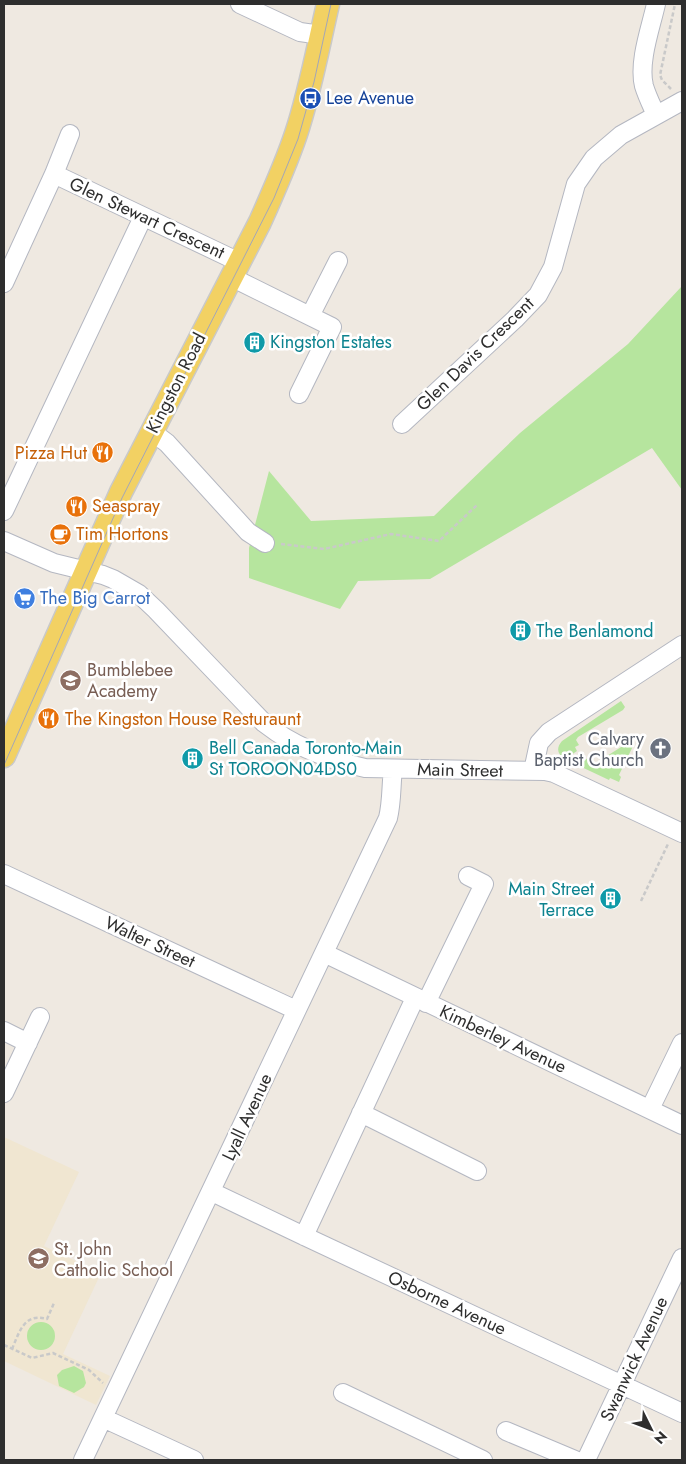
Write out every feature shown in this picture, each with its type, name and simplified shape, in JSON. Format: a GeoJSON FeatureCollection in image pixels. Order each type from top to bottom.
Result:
{"type":"FeatureCollection","features":[{"type":"Feature","properties":{"kind":"main road","name":"Kingston Road"},"geometry":{"type":"LineString","coordinates":[[4,756],[121,492],[277,184],[296,133],[328,4]]}},
{"type":"Feature","properties":{"kind":"street"},"geometry":{"type":"LineString","coordinates":[[240,4],[300,32],[321,35]]}},
{"type":"Feature","properties":{"kind":"street"},"geometry":{"type":"LineString","coordinates":[[656,4],[644,58],[643,78],[644,86],[656,115]]}},
{"type":"Feature","properties":{"kind":"street","name":"Glen Davis Crescent"},"geometry":{"type":"LineString","coordinates":[[402,424],[528,306],[546,282],[553,268],[573,194],[584,170],[594,158],[613,141],[656,115],[677,95]]}},
{"type":"Feature","properties":{"kind":"street","name":"Glen Stewart Crescent"},"geometry":{"type":"LineString","coordinates":[[4,283],[54,174],[70,134]]}},
{"type":"Feature","properties":{"kind":"street","name":"Glen Stewart Crescent"},"geometry":{"type":"LineString","coordinates":[[54,174],[143,216],[235,269],[310,316],[332,327],[299,394]]}},
{"type":"Feature","properties":{"kind":"street"},"geometry":{"type":"LineString","coordinates":[[4,511],[143,216]]}},
{"type":"Feature","properties":{"kind":"street"},"geometry":{"type":"LineString","coordinates":[[310,316],[338,261]]}},
{"type":"Feature","properties":{"kind":"street"},"geometry":{"type":"LineString","coordinates":[[151,432],[167,443],[248,532],[265,542]]}},
{"type":"Feature","properties":{"kind":"street","name":"Main Street"},"geometry":{"type":"LineString","coordinates":[[4,541],[54,563],[113,579],[139,594],[264,723],[294,743],[341,763],[365,768],[554,773],[675,838]]}},
{"type":"Feature","properties":{"kind":"street"},"geometry":{"type":"LineString","coordinates":[[533,771],[539,743],[549,732],[682,645]]}},
{"type":"Feature","properties":{"kind":"street","name":"Lyall Avenue"},"geometry":{"type":"LineString","coordinates":[[83,1460],[212,1192],[388,818],[391,804],[390,787],[393,768]]}},
{"type":"Feature","properties":{"kind":"street","name":"Walter Street"},"geometry":{"type":"LineString","coordinates":[[4,874],[296,1010]]}},
{"type":"Feature","properties":{"kind":"street"},"geometry":{"type":"LineString","coordinates":[[304,1236],[361,1112],[484,884],[468,876]]}},
{"type":"Feature","properties":{"kind":"street","name":"Kimberley Avenue"},"geometry":{"type":"LineString","coordinates":[[324,953],[682,1125]]}},
{"type":"Feature","properties":{"kind":"street"},"geometry":{"type":"LineString","coordinates":[[4,1093],[40,1017]]}},
{"type":"Feature","properties":{"kind":"street"},"geometry":{"type":"LineString","coordinates":[[4,1031],[28,1043]]}},
{"type":"Feature","properties":{"kind":"street"},"geometry":{"type":"LineString","coordinates":[[650,1109],[682,1043]]}},
{"type":"Feature","properties":{"kind":"street"},"geometry":{"type":"LineString","coordinates":[[361,1112],[477,1171]]}},
{"type":"Feature","properties":{"kind":"street","name":"Osborne Avenue"},"geometry":{"type":"LineString","coordinates":[[212,1192],[682,1414]]}},
{"type":"Feature","properties":{"kind":"street","name":"Swanwick Avenue"},"geometry":{"type":"LineString","coordinates":[[586,1460],[682,1258]]}},
{"type":"Feature","properties":{"kind":"street"},"geometry":{"type":"LineString","coordinates":[[343,1393],[483,1460]]}},
{"type":"Feature","properties":{"kind":"street"},"geometry":{"type":"LineString","coordinates":[[103,1418],[194,1460]]}},
{"type":"Feature","properties":{"kind":"street"},"geometry":{"type":"LineString","coordinates":[[506,1431],[575,1460]]}},
{"type":"Feature","properties":{"kind":"path"},"geometry":{"type":"LineString","coordinates":[[676,4],[660,75],[668,88],[677,95]]}},
{"type":"Feature","properties":{"kind":"path"},"geometry":{"type":"LineString","coordinates":[[296,546],[324,549],[391,534],[439,541],[477,505]]}},
{"type":"Feature","properties":{"kind":"path"},"geometry":{"type":"LineString","coordinates":[[640,901],[675,838]]}},
{"type":"Feature","properties":{"kind":"path"},"geometry":{"type":"LineString","coordinates":[[12,1349],[23,1325],[38,1316],[46,1319],[54,1303]]}},
{"type":"Feature","properties":{"kind":"path"},"geometry":{"type":"LineString","coordinates":[[4,1346],[32,1358],[53,1353],[89,1370],[108,1386]]}},
{"type":"Feature","properties":{"kind":"shaded area","name":"St. John Catholic School"},"geometry":{"type":"Polygon","coordinates":[[[4,1137],[79,1172],[44,1246],[101,1273],[63,1354],[110,1376],[96,1405],[4,1361],[4,1137]]]}},
{"type":"Feature","properties":{"kind":"green space"},"geometry":{"type":"Polygon","coordinates":[[[682,286],[682,490],[652,448],[430,579],[358,581],[340,609],[249,578],[249,548],[269,471],[311,521],[434,516],[520,433],[628,344],[682,286]]]}},
{"type":"Feature","properties":{"kind":"green space"},"geometry":{"type":"Polygon","coordinates":[[[621,701],[625,707],[623,710],[578,737],[576,740],[579,745],[575,747],[577,751],[565,759],[560,755],[558,748],[562,741],[621,701]]]}},
{"type":"Feature","properties":{"kind":"green space"},"geometry":{"type":"Polygon","coordinates":[[[634,739],[632,743],[634,744],[619,775],[621,777],[619,782],[610,778],[609,780],[573,763],[579,760],[581,762],[588,758],[594,764],[634,739]]]}},
{"type":"Feature","properties":{"kind":"green space"},"geometry":{"type":"Polygon","coordinates":[[[41,1322],[51,1326],[55,1336],[51,1346],[41,1350],[31,1346],[27,1336],[31,1326],[41,1322]]]}},
{"type":"Feature","properties":{"kind":"green space"},"geometry":{"type":"Polygon","coordinates":[[[74,1366],[83,1371],[86,1383],[84,1387],[74,1393],[59,1386],[57,1375],[62,1370],[74,1366]]]}},
{"type":"Feature","properties":{"kind":"tram line"},"geometry":{"type":"LineString","coordinates":[[4,765],[122,498],[274,198],[298,139],[314,82],[331,4]]}},
{"type":"Feature","properties":{"kind":"place","name":"Lee Avenue"},"geometry":{"type":"Point","coordinates":[310,98]}},
{"type":"Feature","properties":{"kind":"place","name":"Kingston Estates"},"geometry":{"type":"Point","coordinates":[254,342]}},
{"type":"Feature","properties":{"kind":"place","name":"Pizza Hut"},"geometry":{"type":"Point","coordinates":[103,453]}},
{"type":"Feature","properties":{"kind":"place","name":"Seaspray"},"geometry":{"type":"Point","coordinates":[76,506]}},
{"type":"Feature","properties":{"kind":"place","name":"Tim Hortons"},"geometry":{"type":"Point","coordinates":[60,534]}},
{"type":"Feature","properties":{"kind":"place","name":"The Big Carrot"},"geometry":{"type":"Point","coordinates":[24,598]}},
{"type":"Feature","properties":{"kind":"place","name":"The Benlamond"},"geometry":{"type":"Point","coordinates":[520,631]}},
{"type":"Feature","properties":{"kind":"place","name":"Bumblebee Academy"},"geometry":{"type":"Point","coordinates":[71,680]}},
{"type":"Feature","properties":{"kind":"place","name":"The Kingston House Resturaunt"},"geometry":{"type":"Point","coordinates":[49,719]}},
{"type":"Feature","properties":{"kind":"place","name":"Calvary Baptist Church"},"geometry":{"type":"Point","coordinates":[660,749]}},
{"type":"Feature","properties":{"kind":"place","name":"Bell Canada Toronto-Main St TOROON04DS0"},"geometry":{"type":"Point","coordinates":[193,758]}},
{"type":"Feature","properties":{"kind":"place","name":"Main Street Terrace"},"geometry":{"type":"Point","coordinates":[610,899]}},
{"type":"Feature","properties":{"kind":"place","name":"St. John Catholic School"},"geometry":{"type":"Point","coordinates":[38,1259]}}]}
